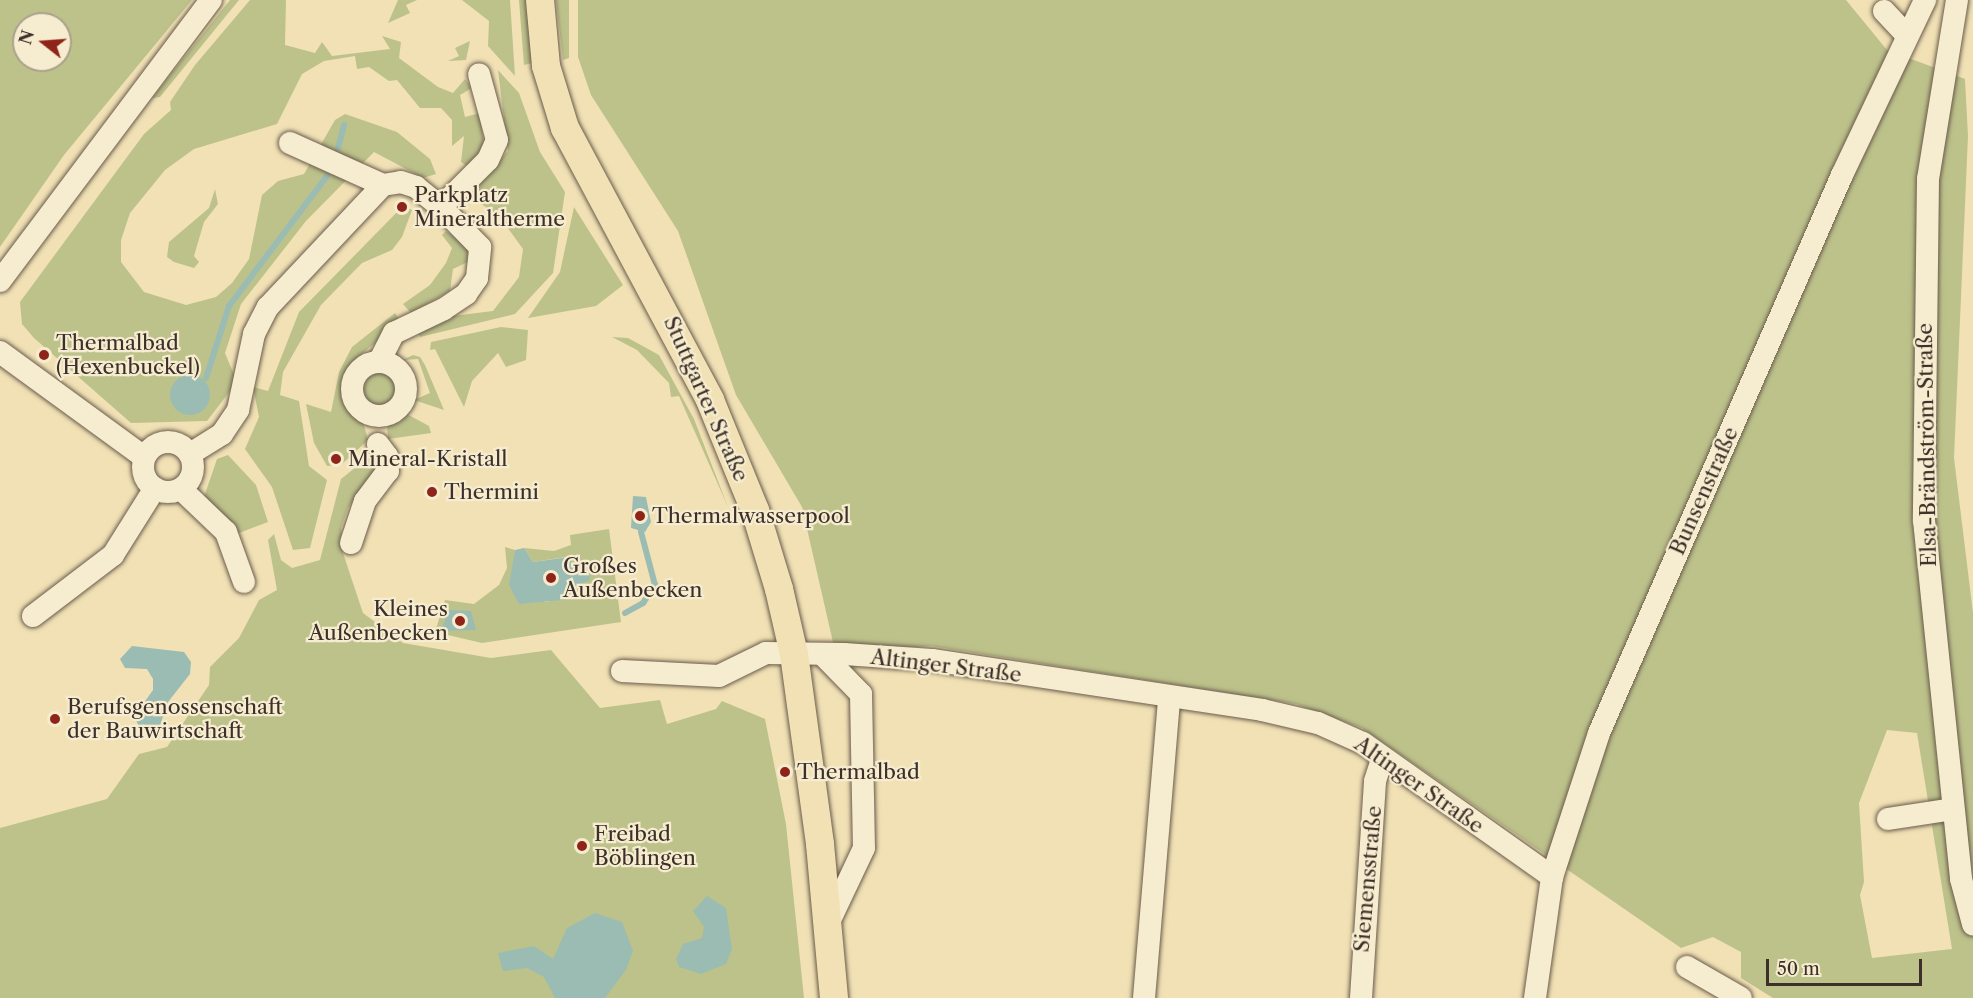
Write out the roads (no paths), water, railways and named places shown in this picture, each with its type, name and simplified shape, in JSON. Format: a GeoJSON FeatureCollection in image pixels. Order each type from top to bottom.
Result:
{"type":"FeatureCollection","features":[{"type":"Feature","properties":{"kind":"main road","name":"Stuttgarter Straße"},"geometry":{"type":"LineString","coordinates":[[540,0],[546,66],[577,153],[710,400],[755,510],[794,654],[829,922],[834,998]]}},
{"type":"Feature","properties":{"kind":"street"},"geometry":{"type":"LineString","coordinates":[[0,281],[211,0]]}},
{"type":"Feature","properties":{"kind":"street","name":"Bunsenstraße"},"geometry":{"type":"LineString","coordinates":[[1535,998],[1552,878],[1599,733],[1907,36],[1925,0]]}},
{"type":"Feature","properties":{"kind":"street","name":"Elsa-Brändström-Straße"},"geometry":{"type":"LineString","coordinates":[[1957,0],[1928,179],[1922,355],[1924,520],[1953,809],[1973,924]]}},
{"type":"Feature","properties":{"kind":"street"},"geometry":{"type":"LineString","coordinates":[[1884,11],[1907,36]]}},
{"type":"Feature","properties":{"kind":"street"},"geometry":{"type":"LineString","coordinates":[[441,207],[488,160],[497,140],[479,74]]}},
{"type":"Feature","properties":{"kind":"street"},"geometry":{"type":"LineString","coordinates":[[290,144],[383,185],[401,182],[416,187],[441,207],[480,247],[477,278],[466,294],[444,309],[394,333],[379,362]]}},
{"type":"Feature","properties":{"kind":"street"},"geometry":{"type":"LineString","coordinates":[[190,454],[222,434],[238,410],[254,334],[268,307],[383,185]]}},
{"type":"Feature","properties":{"kind":"street"},"geometry":{"type":"LineString","coordinates":[[0,352],[144,457]]}},
{"type":"Feature","properties":{"kind":"street"},"geometry":{"type":"LineString","coordinates":[[154,488],[144,474],[144,457],[161,442],[172,442],[190,454],[193,473],[181,489]]}},
{"type":"Feature","properties":{"kind":"street"},"geometry":{"type":"LineString","coordinates":[[351,543],[365,501],[388,471],[387,456],[378,444]]}},
{"type":"Feature","properties":{"kind":"street"},"geometry":{"type":"LineString","coordinates":[[154,488],[181,489],[226,532],[244,582]]}},
{"type":"Feature","properties":{"kind":"street"},"geometry":{"type":"LineString","coordinates":[[33,615],[84,582],[126,534],[154,488]]}},
{"type":"Feature","properties":{"kind":"street","name":"Altinger Straße"},"geometry":{"type":"LineString","coordinates":[[622,671],[718,676],[766,653],[933,660],[1318,723],[1363,743],[1382,760],[1552,878]]}},
{"type":"Feature","properties":{"kind":"street"},"geometry":{"type":"LineString","coordinates":[[822,654],[861,694],[864,848],[829,922]]}},
{"type":"Feature","properties":{"kind":"street"},"geometry":{"type":"LineString","coordinates":[[1144,998],[1169,699]]}},
{"type":"Feature","properties":{"kind":"street","name":"Siemensstraße"},"geometry":{"type":"LineString","coordinates":[[1361,998],[1382,760]]}},
{"type":"Feature","properties":{"kind":"street"},"geometry":{"type":"LineString","coordinates":[[1888,819],[1953,809]]}},
{"type":"Feature","properties":{"kind":"street"},"geometry":{"type":"LineString","coordinates":[[1687,967],[1741,998]]}},
{"type":"Feature","properties":{"kind":"water"},"geometry":{"type":"Polygon","coordinates":[[[190,375],[204,381],[210,395],[204,409],[190,415],[176,409],[170,395],[176,381],[190,375]]]}},
{"type":"Feature","properties":{"kind":"water","name":"Thermalwasserpool"},"geometry":{"type":"Polygon","coordinates":[[[633,496],[646,497],[651,522],[645,532],[631,528],[633,496]]]}},
{"type":"Feature","properties":{"kind":"water","name":"Großes Außenbecken"},"geometry":{"type":"Polygon","coordinates":[[[524,548],[533,562],[569,557],[573,569],[589,572],[590,580],[576,586],[574,599],[519,604],[509,585],[515,550],[524,548]]]}},
{"type":"Feature","properties":{"kind":"water","name":"Kleines Außenbecken"},"geometry":{"type":"Polygon","coordinates":[[[449,610],[471,611],[476,630],[441,631],[449,610]]]}},
{"type":"Feature","properties":{"kind":"water"},"geometry":{"type":"Polygon","coordinates":[[[132,646],[184,652],[191,662],[190,674],[168,702],[158,731],[140,728],[134,717],[153,690],[153,679],[147,669],[125,668],[120,659],[132,646]]]}},
{"type":"Feature","properties":{"kind":"water"},"geometry":{"type":"Polygon","coordinates":[[[707,896],[726,908],[732,949],[726,964],[701,974],[679,967],[676,959],[683,944],[702,938],[704,927],[693,911],[707,896]]]}},
{"type":"Feature","properties":{"kind":"water"},"geometry":{"type":"Polygon","coordinates":[[[595,913],[622,922],[633,951],[626,970],[605,998],[555,998],[544,977],[527,968],[503,971],[498,953],[534,946],[553,959],[567,928],[595,913]]]}},
{"type":"Feature","properties":{"kind":"waterway"},"geometry":{"type":"LineString","coordinates":[[338,148],[344,125]]}},
{"type":"Feature","properties":{"kind":"waterway"},"geometry":{"type":"LineString","coordinates":[[206,378],[229,306],[327,176]]}},
{"type":"Feature","properties":{"kind":"waterway"},"geometry":{"type":"LineString","coordinates":[[625,613],[643,603],[655,585],[641,532]]}},
{"type":"Feature","properties":{"kind":"place","name":"Parkplatz Mineraltherme"},"geometry":{"type":"Point","coordinates":[402,207]}},
{"type":"Feature","properties":{"kind":"place","name":"Thermalbad (Hexenbuckel)"},"geometry":{"type":"Point","coordinates":[44,355]}},
{"type":"Feature","properties":{"kind":"place","name":"Mineral-Kristall"},"geometry":{"type":"Point","coordinates":[336,459]}},
{"type":"Feature","properties":{"kind":"place","name":"Thermini"},"geometry":{"type":"Point","coordinates":[432,492]}},
{"type":"Feature","properties":{"kind":"place","name":"Thermalwasserpool"},"geometry":{"type":"Point","coordinates":[640,516]}},
{"type":"Feature","properties":{"kind":"place","name":"Großes Außenbecken"},"geometry":{"type":"Point","coordinates":[551,578]}},
{"type":"Feature","properties":{"kind":"place","name":"Kleines Außenbecken"},"geometry":{"type":"Point","coordinates":[460,621]}},
{"type":"Feature","properties":{"kind":"place","name":"Berufsgenossenschaft der Bauwirtschaft"},"geometry":{"type":"Point","coordinates":[55,719]}},
{"type":"Feature","properties":{"kind":"place","name":"Thermalbad"},"geometry":{"type":"Point","coordinates":[785,772]}},
{"type":"Feature","properties":{"kind":"place","name":"Freibad Böblingen"},"geometry":{"type":"Point","coordinates":[582,846]}}]}
